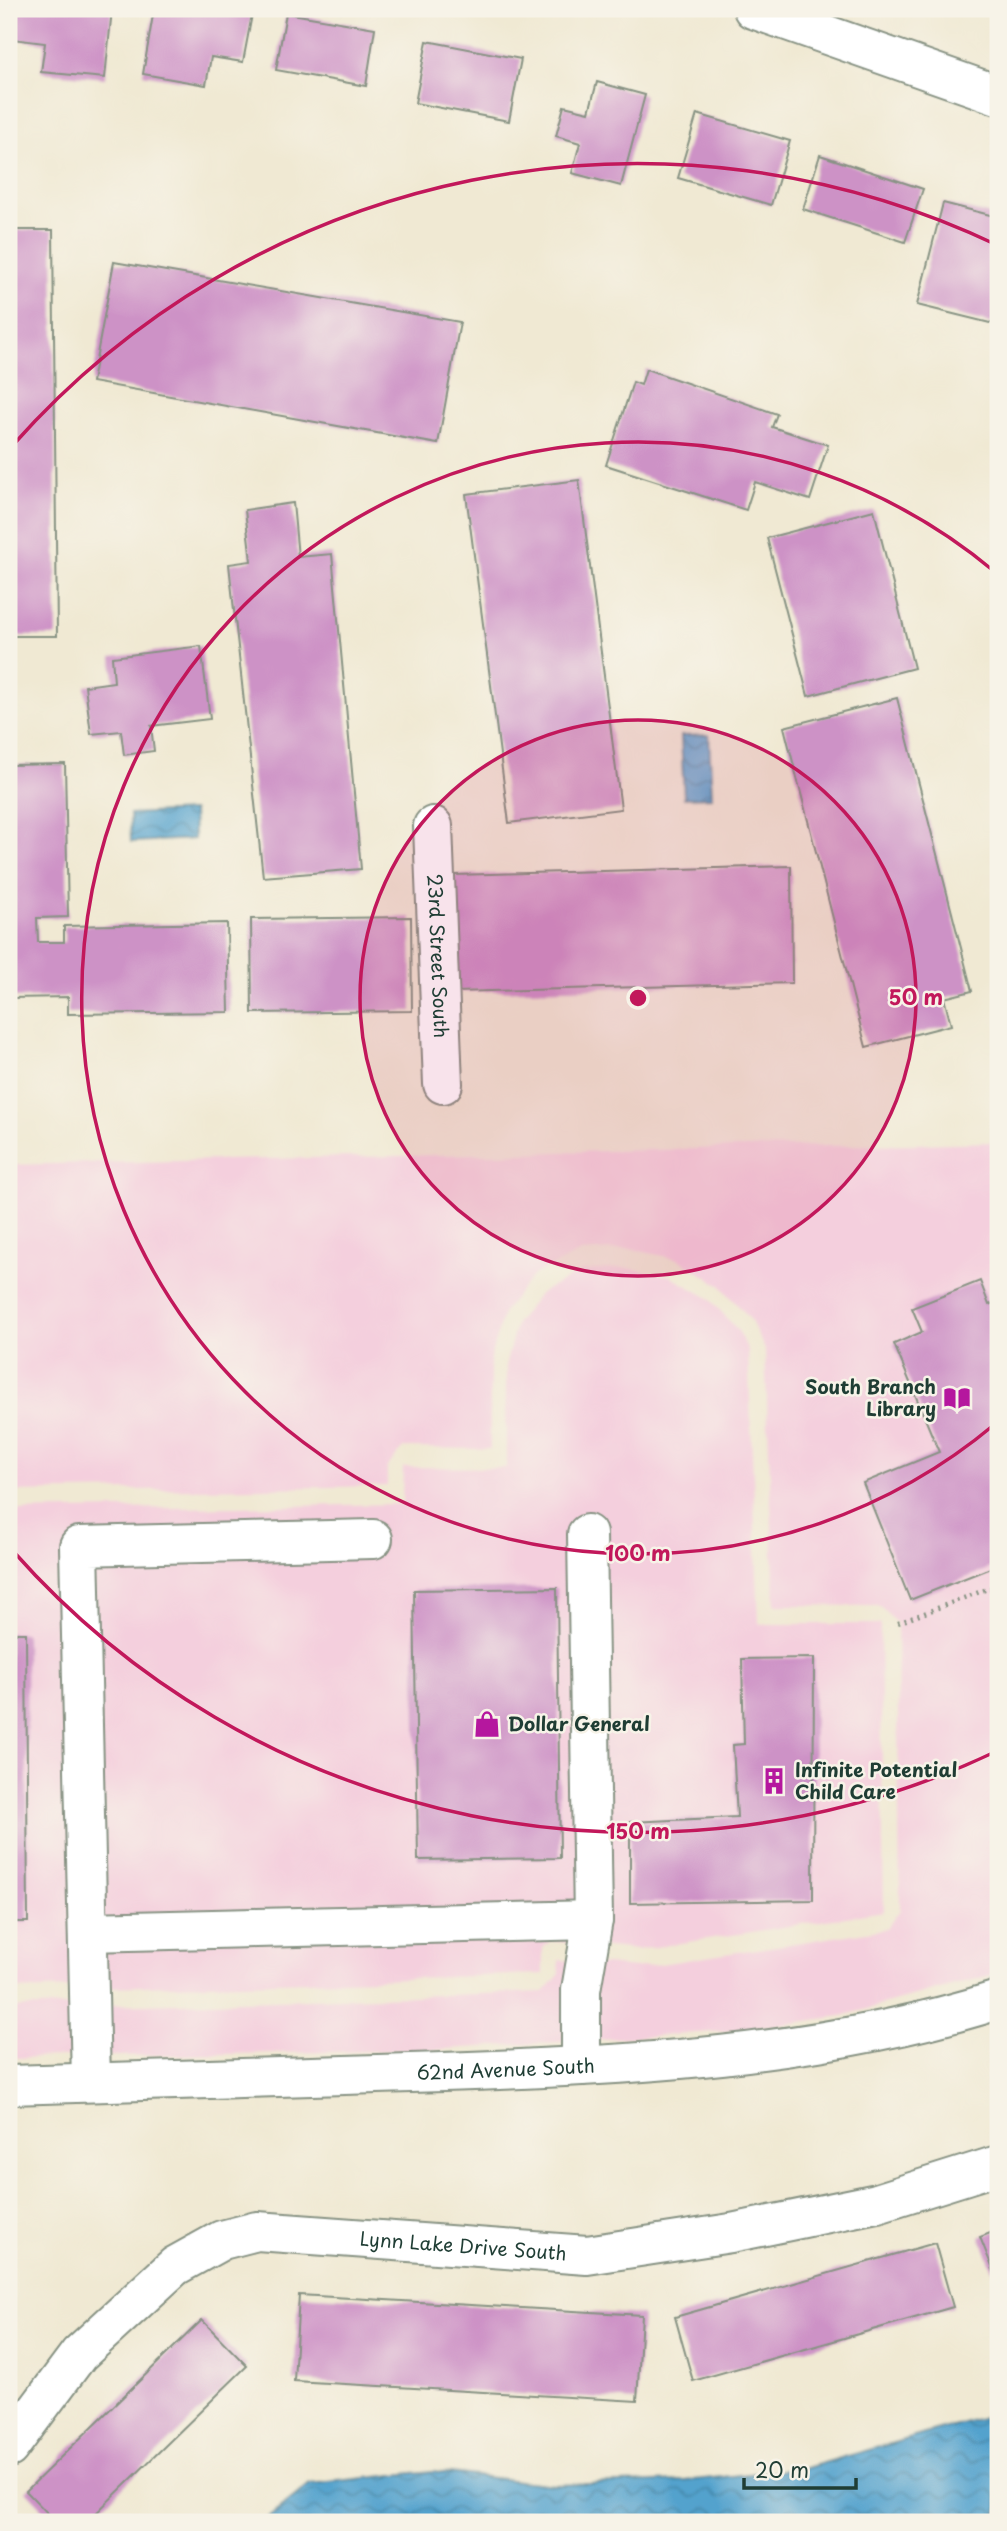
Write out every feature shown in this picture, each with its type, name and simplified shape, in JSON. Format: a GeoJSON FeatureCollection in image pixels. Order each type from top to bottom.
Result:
{"type":"FeatureCollection","features":[{"type":"Feature","properties":{"kind":"street"},"geometry":{"type":"LineString","coordinates":[[753,9],[998,95]]}},
{"type":"Feature","properties":{"kind":"street","name":"23rd Street South"},"geometry":{"type":"LineString","coordinates":[[433,826],[443,1084]]}},
{"type":"Feature","properties":{"kind":"street"},"geometry":{"type":"LineString","coordinates":[[581,2066],[581,1990],[593,1920],[587,1534]]}},
{"type":"Feature","properties":{"kind":"street"},"geometry":{"type":"LineString","coordinates":[[91,2082],[79,1546],[373,1539]]}},
{"type":"Feature","properties":{"kind":"street"},"geometry":{"type":"LineString","coordinates":[[89,1932],[593,1920]]}},
{"type":"Feature","properties":{"kind":"street","name":"62nd Avenue South"},"geometry":{"type":"LineString","coordinates":[[9,2085],[581,2066],[683,2060],[846,2037],[998,2000]]}},
{"type":"Feature","properties":{"kind":"street","name":"Lynn Lake Drive South"},"geometry":{"type":"LineString","coordinates":[[9,2448],[79,2354],[176,2266],[222,2240],[257,2231],[587,2255],[732,2233],[877,2203],[998,2165]]}},
{"type":"Feature","properties":{"kind":"path"},"geometry":{"type":"LineString","coordinates":[[898,1623],[998,1585]]}},
{"type":"Feature","properties":{"kind":"path"},"geometry":{"type":"LineString","coordinates":[[991,1588],[998,1606]]}},
{"type":"Feature","properties":{"kind":"shaded area"},"geometry":{"type":"Polygon","coordinates":[[[998,1142],[998,1973],[842,2016],[744,2030],[432,2050],[9,2058],[9,2008],[544,1992],[560,1974],[559,1960],[635,1968],[886,1929],[900,1910],[897,1624],[880,1606],[775,1605],[765,1350],[750,1319],[720,1285],[678,1259],[630,1249],[581,1252],[533,1275],[504,1311],[490,1358],[490,1449],[404,1448],[387,1467],[387,1486],[9,1492],[9,1165],[998,1142]]]}},
{"type":"Feature","properties":{"kind":"shaded area"},"geometry":{"type":"Polygon","coordinates":[[[627,1268],[670,1276],[709,1298],[739,1332],[748,1351],[759,1624],[880,1624],[884,1911],[637,1950],[550,1941],[543,1948],[543,1974],[9,1990],[9,1511],[402,1504],[403,1467],[506,1468],[506,1363],[516,1323],[540,1293],[582,1271],[627,1268]]]}},
{"type":"Feature","properties":{"kind":"water"},"geometry":{"type":"Polygon","coordinates":[[[709,735],[712,797],[684,798],[681,736],[709,735]]]}},
{"type":"Feature","properties":{"kind":"water"},"geometry":{"type":"Polygon","coordinates":[[[193,811],[194,839],[131,842],[130,814],[193,811]]]}},
{"type":"Feature","properties":{"kind":"water"},"geometry":{"type":"Polygon","coordinates":[[[998,2413],[998,2522],[263,2522],[310,2484],[432,2471],[554,2485],[685,2481],[806,2468],[998,2413]]]}},
{"type":"Feature","properties":{"kind":"building"},"geometry":{"type":"Polygon","coordinates":[[[15,9],[112,9],[105,78],[41,72],[45,43],[12,39],[15,9]]]}},
{"type":"Feature","properties":{"kind":"building"},"geometry":{"type":"Polygon","coordinates":[[[154,9],[253,9],[243,62],[211,57],[206,85],[143,74],[154,9]]]}},
{"type":"Feature","properties":{"kind":"building"},"geometry":{"type":"Polygon","coordinates":[[[286,13],[375,28],[366,86],[276,70],[286,13]]]}},
{"type":"Feature","properties":{"kind":"building"},"geometry":{"type":"Polygon","coordinates":[[[427,41],[521,59],[509,121],[415,103],[427,41]]]}},
{"type":"Feature","properties":{"kind":"building"},"geometry":{"type":"Polygon","coordinates":[[[597,82],[645,95],[621,186],[572,173],[580,143],[556,136],[564,106],[589,112],[597,82]]]}},
{"type":"Feature","properties":{"kind":"building"},"geometry":{"type":"Polygon","coordinates":[[[697,114],[790,141],[771,205],[678,178],[697,114]]]}},
{"type":"Feature","properties":{"kind":"building"},"geometry":{"type":"Polygon","coordinates":[[[820,155],[923,189],[905,242],[803,209],[820,155]]]}},
{"type":"Feature","properties":{"kind":"building"},"geometry":{"type":"Polygon","coordinates":[[[943,203],[998,217],[998,325],[917,305],[943,203]]]}},
{"type":"Feature","properties":{"kind":"building"},"geometry":{"type":"Polygon","coordinates":[[[9,230],[53,230],[57,636],[9,636],[9,230]]]}},
{"type":"Feature","properties":{"kind":"building"},"geometry":{"type":"Polygon","coordinates":[[[114,262],[460,322],[438,444],[92,382],[114,262]]]}},
{"type":"Feature","properties":{"kind":"building"},"geometry":{"type":"Polygon","coordinates":[[[646,369],[777,414],[772,427],[828,445],[810,500],[755,482],[746,510],[606,465],[633,382],[641,385],[646,369]]]}},
{"type":"Feature","properties":{"kind":"building"},"geometry":{"type":"Polygon","coordinates":[[[579,480],[621,809],[509,823],[466,494],[579,480]]]}},
{"type":"Feature","properties":{"kind":"building"},"geometry":{"type":"Polygon","coordinates":[[[293,503],[298,557],[332,554],[361,869],[263,877],[229,564],[251,561],[245,510],[293,503]]]}},
{"type":"Feature","properties":{"kind":"building"},"geometry":{"type":"Polygon","coordinates":[[[874,510],[914,668],[808,696],[767,538],[874,510]]]}},
{"type":"Feature","properties":{"kind":"building"},"geometry":{"type":"Polygon","coordinates":[[[201,646],[210,719],[151,726],[154,751],[124,755],[121,731],[91,734],[85,686],[114,682],[112,657],[201,646]]]}},
{"type":"Feature","properties":{"kind":"building"},"geometry":{"type":"Polygon","coordinates":[[[897,698],[972,991],[944,998],[951,1025],[866,1047],[784,727],[897,698]]]}},
{"type":"Feature","properties":{"kind":"building"},"geometry":{"type":"Polygon","coordinates":[[[65,764],[68,917],[37,918],[38,942],[64,942],[64,926],[227,923],[229,1012],[68,1014],[68,997],[9,998],[9,765],[65,764]]]}},
{"type":"Feature","properties":{"kind":"building"},"geometry":{"type":"Polygon","coordinates":[[[791,866],[792,983],[454,992],[454,875],[791,866]]]}},
{"type":"Feature","properties":{"kind":"building"},"geometry":{"type":"Polygon","coordinates":[[[411,917],[412,1011],[252,1013],[251,919],[411,917]]]}},
{"type":"Feature","properties":{"kind":"building","name":"South Branch Library"},"geometry":{"type":"Polygon","coordinates":[[[980,1281],[989,1305],[998,1301],[998,1565],[910,1600],[863,1483],[939,1452],[894,1344],[922,1332],[912,1308],[980,1281]]]}},
{"type":"Feature","properties":{"kind":"building","name":"Dollar General"},"geometry":{"type":"Polygon","coordinates":[[[557,1588],[560,1858],[418,1860],[414,1590],[557,1588]]]}},
{"type":"Feature","properties":{"kind":"building"},"geometry":{"type":"Polygon","coordinates":[[[9,1633],[26,1633],[28,1922],[9,1922],[9,1633]]]}},
{"type":"Feature","properties":{"kind":"building","name":"Infinite Potential Child Care"},"geometry":{"type":"Polygon","coordinates":[[[814,1658],[813,1900],[630,1903],[630,1822],[737,1817],[733,1745],[744,1744],[742,1659],[814,1658]]]}},
{"type":"Feature","properties":{"kind":"building"},"geometry":{"type":"Polygon","coordinates":[[[998,2230],[998,2282],[980,2237],[998,2230]]]}},
{"type":"Feature","properties":{"kind":"building"},"geometry":{"type":"Polygon","coordinates":[[[935,2243],[953,2307],[693,2381],[675,2317],[935,2243]]]}},
{"type":"Feature","properties":{"kind":"building"},"geometry":{"type":"Polygon","coordinates":[[[299,2295],[642,2315],[637,2401],[294,2381],[299,2295]]]}},
{"type":"Feature","properties":{"kind":"building"},"geometry":{"type":"Polygon","coordinates":[[[202,2320],[247,2366],[87,2522],[56,2522],[26,2491],[202,2320]]]}},
{"type":"Feature","properties":{"kind":"place","name":"South Branch Library"},"geometry":{"type":"Point","coordinates":[957,1398]}},
{"type":"Feature","properties":{"kind":"place","name":"Dollar General"},"geometry":{"type":"Point","coordinates":[487,1724]}},
{"type":"Feature","properties":{"kind":"place","name":"Infinite Potential Child Care"},"geometry":{"type":"Point","coordinates":[774,1781]}}]}
